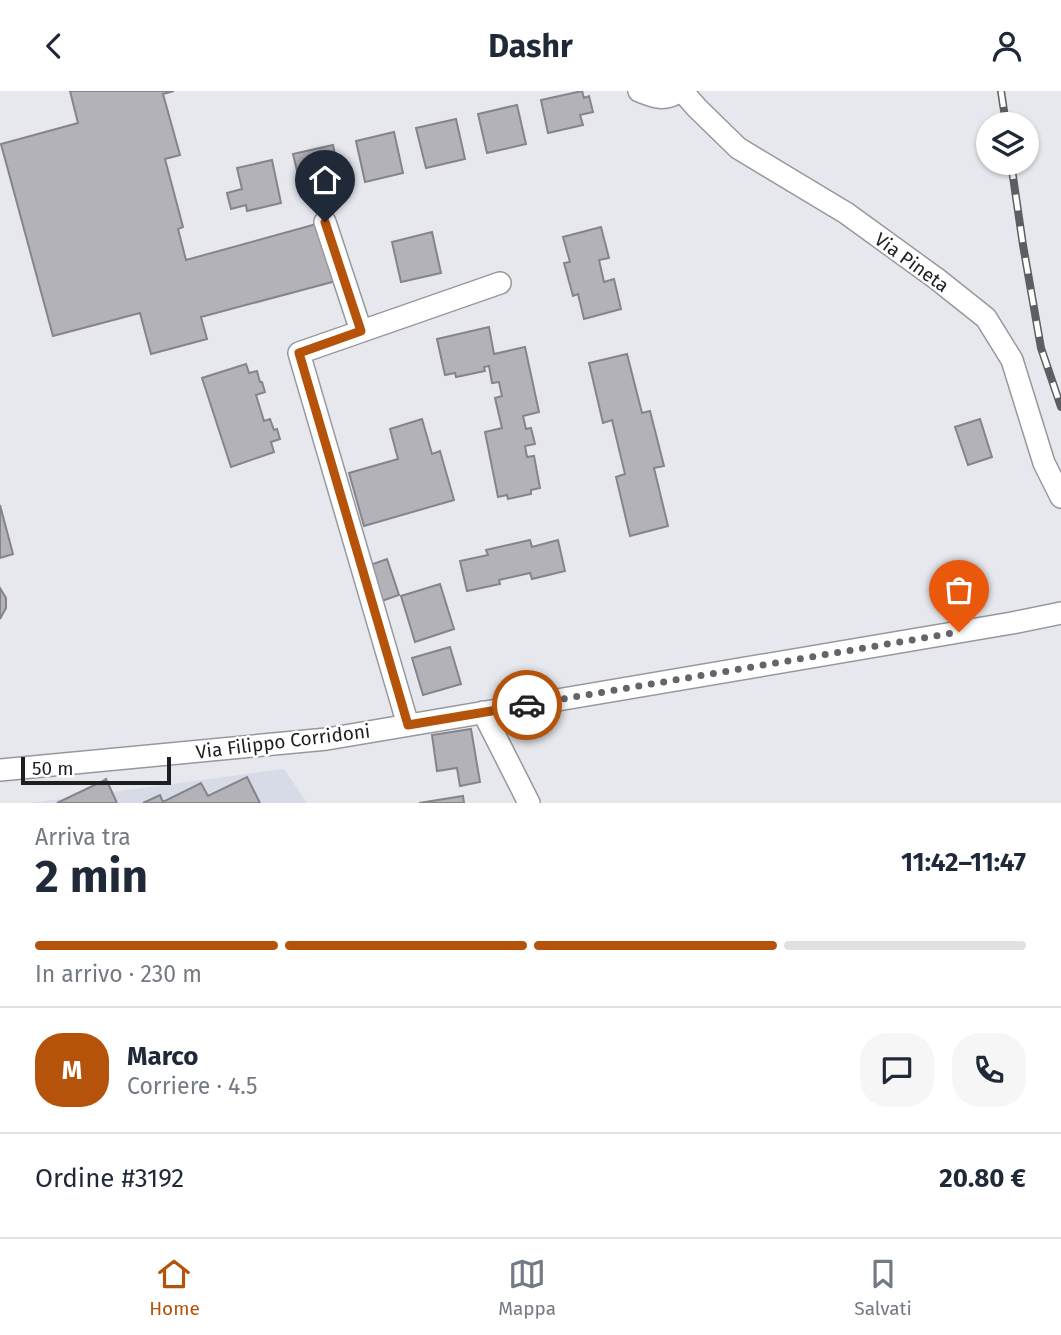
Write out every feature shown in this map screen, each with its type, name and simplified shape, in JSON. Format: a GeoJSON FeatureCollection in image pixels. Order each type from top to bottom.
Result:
{"type":"FeatureCollection","features":[{"type":"Feature","properties":{"kind":"street","name":"Via Pineta"},"geometry":{"type":"LineString","coordinates":[[639,91],[657,98],[671,98],[681,91],[738,148],[845,213],[986,318],[1012,360],[1044,463],[1061,497]]}},
{"type":"Feature","properties":{"kind":"street"},"geometry":{"type":"LineString","coordinates":[[325,222],[361,331]]}},
{"type":"Feature","properties":{"kind":"street"},"geometry":{"type":"LineString","coordinates":[[408,725],[299,353],[500,283]]}},
{"type":"Feature","properties":{"kind":"street","name":"Via Filippo Corridoni"},"geometry":{"type":"LineString","coordinates":[[0,770],[327,739],[1061,613]]}},
{"type":"Feature","properties":{"kind":"street"},"geometry":{"type":"LineString","coordinates":[[483,712],[529,803]]}},
{"type":"Feature","properties":{"kind":"shaded area"},"geometry":{"type":"Polygon","coordinates":[[[284,769],[307,803],[31,803],[284,769]]]}},
{"type":"Feature","properties":{"kind":"building"},"geometry":{"type":"Polygon","coordinates":[[[70,91],[174,91],[163,94],[180,155],[165,159],[183,227],[178,229],[186,260],[320,223],[336,281],[201,317],[207,339],[151,354],[140,313],[53,336],[1,144],[78,123],[70,91]]]}},
{"type":"Feature","properties":{"kind":"building"},"geometry":{"type":"Polygon","coordinates":[[[582,91],[584,98],[589,96],[593,112],[580,115],[583,125],[548,133],[541,100],[582,91]]]}},
{"type":"Feature","properties":{"kind":"building"},"geometry":{"type":"Polygon","coordinates":[[[517,105],[526,144],[487,153],[478,114],[517,105]]]}},
{"type":"Feature","properties":{"kind":"building"},"geometry":{"type":"Polygon","coordinates":[[[456,119],[465,159],[426,168],[416,128],[456,119]]]}},
{"type":"Feature","properties":{"kind":"building"},"geometry":{"type":"Polygon","coordinates":[[[394,132],[403,173],[365,182],[356,141],[394,132]]]}},
{"type":"Feature","properties":{"kind":"building"},"geometry":{"type":"Polygon","coordinates":[[[333,145],[342,187],[303,196],[293,154],[333,145]]]}},
{"type":"Feature","properties":{"kind":"building"},"geometry":{"type":"Polygon","coordinates":[[[272,160],[281,203],[247,211],[246,205],[231,209],[227,193],[242,189],[237,168],[272,160]]]}},
{"type":"Feature","properties":{"kind":"building"},"geometry":{"type":"Polygon","coordinates":[[[601,227],[609,258],[599,260],[604,282],[614,279],[621,309],[584,319],[578,294],[573,296],[564,263],[570,262],[563,237],[601,227]]]}},
{"type":"Feature","properties":{"kind":"building"},"geometry":{"type":"Polygon","coordinates":[[[432,232],[441,273],[401,282],[392,242],[432,232]]]}},
{"type":"Feature","properties":{"kind":"building"},"geometry":{"type":"Polygon","coordinates":[[[489,327],[494,354],[525,347],[539,412],[523,416],[526,429],[531,428],[535,444],[525,446],[527,457],[534,456],[540,488],[531,490],[531,494],[508,499],[507,495],[498,497],[485,432],[502,428],[495,398],[502,396],[499,382],[492,383],[489,366],[484,367],[485,371],[456,377],[455,373],[445,375],[437,339],[489,327]]]}},
{"type":"Feature","properties":{"kind":"building"},"geometry":{"type":"Polygon","coordinates":[[[627,354],[642,413],[650,411],[664,466],[654,468],[668,526],[630,536],[616,477],[625,474],[612,420],[603,423],[589,363],[627,354]]]}},
{"type":"Feature","properties":{"kind":"building"},"geometry":{"type":"Polygon","coordinates":[[[246,364],[249,373],[257,371],[262,382],[265,392],[256,395],[264,421],[270,419],[280,439],[271,442],[274,452],[231,467],[202,378],[246,364]]]}},
{"type":"Feature","properties":{"kind":"building"},"geometry":{"type":"Polygon","coordinates":[[[422,419],[432,454],[440,451],[454,500],[364,526],[349,473],[398,459],[390,429],[422,419]]]}},
{"type":"Feature","properties":{"kind":"building"},"geometry":{"type":"Polygon","coordinates":[[[980,419],[992,457],[968,465],[955,427],[980,419]]]}},
{"type":"Feature","properties":{"kind":"building"},"geometry":{"type":"Polygon","coordinates":[[[0,505],[13,554],[0,558],[0,505]]]}},
{"type":"Feature","properties":{"kind":"building"},"geometry":{"type":"Polygon","coordinates":[[[530,540],[532,547],[558,540],[565,571],[532,579],[530,573],[499,580],[500,584],[467,591],[460,561],[488,555],[486,550],[530,540]]]}},
{"type":"Feature","properties":{"kind":"building"},"geometry":{"type":"Polygon","coordinates":[[[387,559],[399,595],[382,601],[370,565],[387,559]]]}},
{"type":"Feature","properties":{"kind":"building"},"geometry":{"type":"Polygon","coordinates":[[[440,584],[454,629],[415,642],[401,596],[440,584]]]}},
{"type":"Feature","properties":{"kind":"building"},"geometry":{"type":"Polygon","coordinates":[[[0,588],[6,598],[6,608],[0,619],[0,588]]]}},
{"type":"Feature","properties":{"kind":"building"},"geometry":{"type":"Polygon","coordinates":[[[450,647],[461,684],[423,695],[412,658],[450,647]]]}},
{"type":"Feature","properties":{"kind":"building"},"geometry":{"type":"Polygon","coordinates":[[[471,729],[480,782],[460,786],[457,768],[437,771],[432,735],[471,729]]]}},
{"type":"Feature","properties":{"kind":"building"},"geometry":{"type":"Polygon","coordinates":[[[247,777],[260,803],[143,803],[160,795],[163,802],[201,783],[208,796],[247,777]]]}},
{"type":"Feature","properties":{"kind":"building"},"geometry":{"type":"Polygon","coordinates":[[[106,779],[117,803],[57,803],[101,782],[106,779]]]}},
{"type":"Feature","properties":{"kind":"building"},"geometry":{"type":"Polygon","coordinates":[[[463,796],[464,803],[419,803],[463,796]]]}},
{"type":"Feature","properties":{"kind":"railway"},"geometry":{"type":"LineString","coordinates":[[1001,91],[1004,112]]}},
{"type":"Feature","properties":{"kind":"railway"},"geometry":{"type":"LineString","coordinates":[[1013,175],[1041,348],[1061,407]]}},
{"type":"Feature","properties":{"kind":"way so far"},"geometry":{"type":"LineString","coordinates":[[527,705],[959,632]]}},
{"type":"Feature","properties":{"kind":"route"},"geometry":{"type":"LineString","coordinates":[[325,222],[361,331],[299,353],[408,725],[527,705]]}}]}
